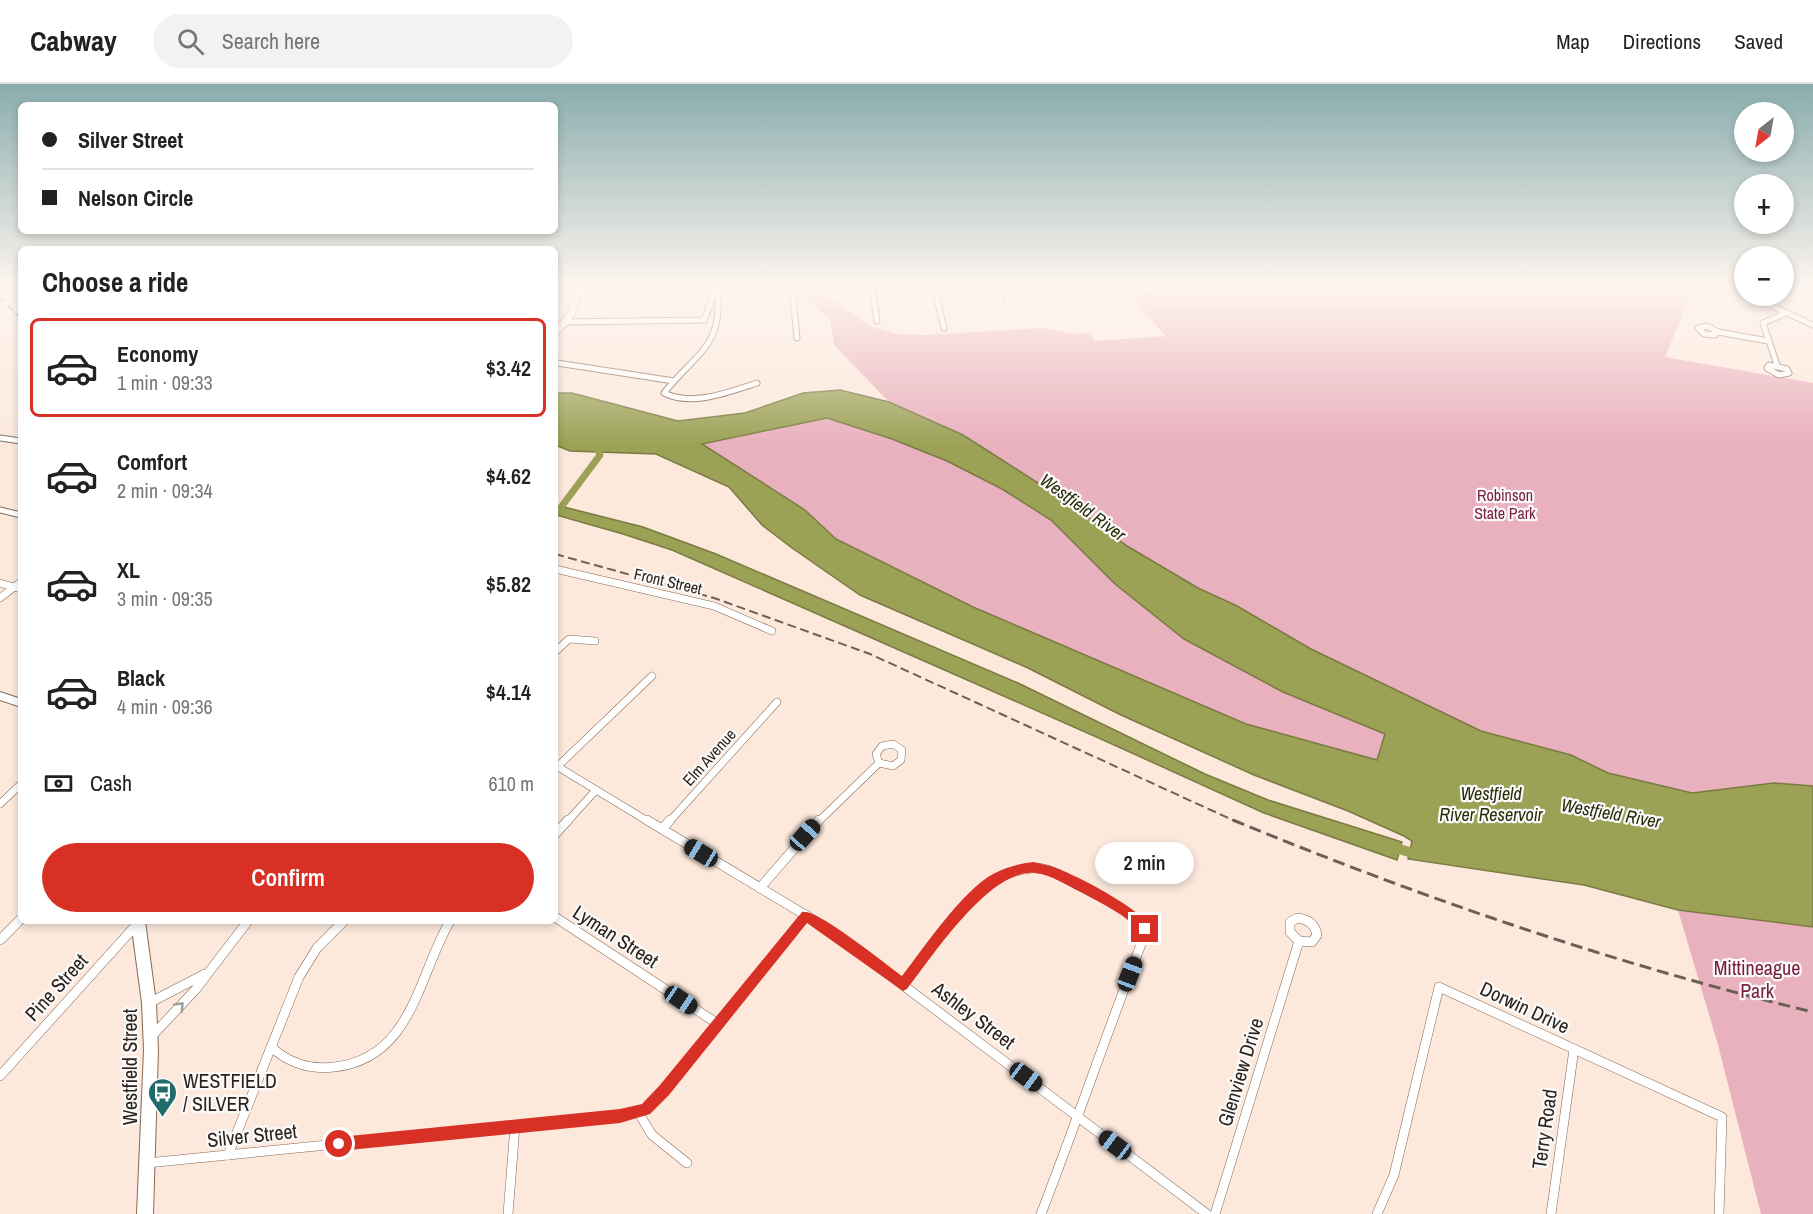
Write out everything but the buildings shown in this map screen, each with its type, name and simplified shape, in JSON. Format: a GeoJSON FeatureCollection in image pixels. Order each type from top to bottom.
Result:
{"type":"FeatureCollection","features":[{"type":"Feature","properties":{"kind":"main road"},"geometry":{"type":"LineString","coordinates":[[0,696],[18,702]]}},
{"type":"Feature","properties":{"kind":"main road","name":"Westfield Street"},"geometry":{"type":"LineString","coordinates":[[138,924],[151,1038],[145,1214]]}},
{"type":"Feature","properties":{"kind":"street"},"geometry":{"type":"LineString","coordinates":[[712,340],[664,393],[669,397],[702,397],[735,391],[757,382]]}},
{"type":"Feature","properties":{"kind":"street"},"geometry":{"type":"LineString","coordinates":[[1761,340],[1768,341],[1777,364]]}},
{"type":"Feature","properties":{"kind":"street"},"geometry":{"type":"LineString","coordinates":[[558,363],[674,381]]}},
{"type":"Feature","properties":{"kind":"street"},"geometry":{"type":"LineString","coordinates":[[0,438],[18,441]]}},
{"type":"Feature","properties":{"kind":"street"},"geometry":{"type":"LineString","coordinates":[[0,510],[18,514]]}},
{"type":"Feature","properties":{"kind":"street","name":"Front Street"},"geometry":{"type":"LineString","coordinates":[[558,569],[714,606],[772,631]]}},
{"type":"Feature","properties":{"kind":"street"},"geometry":{"type":"LineString","coordinates":[[0,584],[17,588]]}},
{"type":"Feature","properties":{"kind":"street"},"geometry":{"type":"LineString","coordinates":[[0,598],[17,588]]}},
{"type":"Feature","properties":{"kind":"street"},"geometry":{"type":"LineString","coordinates":[[558,649],[569,639],[595,641]]}},
{"type":"Feature","properties":{"kind":"street"},"geometry":{"type":"LineString","coordinates":[[558,764],[651,676]]}},
{"type":"Feature","properties":{"kind":"street","name":"Elm Avenue"},"geometry":{"type":"LineString","coordinates":[[662,829],[777,702]]}},
{"type":"Feature","properties":{"kind":"street"},"geometry":{"type":"LineString","coordinates":[[760,888],[815,824],[879,763]]}},
{"type":"Feature","properties":{"kind":"street","name":"Ashley Street"},"geometry":{"type":"LineString","coordinates":[[558,767],[806,915],[842,939],[1207,1214]]}},
{"type":"Feature","properties":{"kind":"street"},"geometry":{"type":"LineString","coordinates":[[0,804],[18,787]]}},
{"type":"Feature","properties":{"kind":"street"},"geometry":{"type":"LineString","coordinates":[[558,831],[596,790]]}},
{"type":"Feature","properties":{"kind":"street"},"geometry":{"type":"LineString","coordinates":[[903,984],[958,915],[980,892],[995,879],[1015,870],[1033,868],[1054,872],[1138,920],[1145,929],[1041,1214]]}},
{"type":"Feature","properties":{"kind":"street"},"geometry":{"type":"LineString","coordinates":[[687,1163],[653,1137],[643,1126],[638,1112],[654,1102],[806,915]]}},
{"type":"Feature","properties":{"kind":"street","name":"Lyman Street"},"geometry":{"type":"LineString","coordinates":[[558,919],[718,1024]]}},
{"type":"Feature","properties":{"kind":"street"},"geometry":{"type":"LineString","coordinates":[[0,940],[18,922]]}},
{"type":"Feature","properties":{"kind":"street","name":"Pine Street"},"geometry":{"type":"LineString","coordinates":[[0,1076],[136,924]]}},
{"type":"Feature","properties":{"kind":"street"},"geometry":{"type":"LineString","coordinates":[[151,1038],[196,989],[246,924]]}},
{"type":"Feature","properties":{"kind":"street"},"geometry":{"type":"LineString","coordinates":[[228,1155],[289,998],[304,967],[317,948],[341,924]]}},
{"type":"Feature","properties":{"kind":"street"},"geometry":{"type":"LineString","coordinates":[[271,1047],[295,1063],[323,1068],[355,1063],[376,1052],[396,1035],[406,1020],[424,980],[435,946],[448,924]]}},
{"type":"Feature","properties":{"kind":"street","name":"Glenview Drive"},"geometry":{"type":"LineString","coordinates":[[1215,1214],[1299,941]]}},
{"type":"Feature","properties":{"kind":"street"},"geometry":{"type":"LineString","coordinates":[[148,1003],[185,986],[207,972]]}},
{"type":"Feature","properties":{"kind":"street","name":"Dorwin Drive"},"geometry":{"type":"LineString","coordinates":[[1377,1214],[1394,1175],[1439,987],[1722,1117],[1719,1214]]}},
{"type":"Feature","properties":{"kind":"street","name":"Terry Road"},"geometry":{"type":"LineString","coordinates":[[1551,1214],[1574,1049]]}},
{"type":"Feature","properties":{"kind":"street","name":"Silver Street"},"geometry":{"type":"LineString","coordinates":[[147,1163],[638,1112]]}},
{"type":"Feature","properties":{"kind":"street"},"geometry":{"type":"LineString","coordinates":[[507,1214],[516,1126]]}},
{"type":"Feature","properties":{"kind":"green space","name":"Robinson State Park"},"geometry":{"type":"Polygon","coordinates":[[[833,340],[1672,340],[1665,357],[1813,383],[1813,786],[1774,783],[1692,793],[1608,773],[1571,755],[1481,731],[1311,649],[1237,606],[1198,588],[1127,546],[1068,502],[963,435],[889,402],[834,345],[833,340]]]}},
{"type":"Feature","properties":{"kind":"green space"},"geometry":{"type":"Polygon","coordinates":[[[827,418],[892,439],[947,461],[1002,489],[1051,520],[1115,584],[1184,639],[1283,692],[1385,734],[1377,760],[1246,724],[973,607],[836,539],[805,510],[701,444],[827,418]]]}},
{"type":"Feature","properties":{"kind":"green space","name":"Mittineague Park"},"geometry":{"type":"Polygon","coordinates":[[[1678,910],[1813,927],[1813,1214],[1761,1214],[1718,1045],[1678,910]]]}},
{"type":"Feature","properties":{"kind":"water"},"geometry":{"type":"Polygon","coordinates":[[[840,390],[889,402],[963,435],[1068,502],[1127,546],[1198,588],[1237,606],[1311,649],[1481,731],[1571,755],[1608,773],[1692,793],[1774,783],[1813,786],[1813,927],[1678,910],[1584,885],[1408,859],[1412,841],[1404,836],[1348,811],[1254,775],[1121,715],[1028,668],[860,595],[762,525],[729,487],[656,454],[570,451],[558,446],[558,393],[572,393],[678,421],[745,413],[803,393],[840,390]],[[827,418],[702,444],[805,510],[836,539],[973,607],[1246,724],[1377,760],[1385,734],[1283,692],[1184,639],[1115,584],[1051,520],[1002,489],[947,461],[892,439],[827,418]]]}},
{"type":"Feature","properties":{"kind":"water"},"geometry":{"type":"Polygon","coordinates":[[[558,506],[643,527],[716,554],[1018,683],[1205,774],[1268,800],[1402,842],[1397,860],[1264,813],[672,550],[558,516],[558,506]]]}},
{"type":"Feature","properties":{"kind":"waterway"},"geometry":{"type":"LineString","coordinates":[[564,512],[560,511],[562,506],[600,455],[596,443]]}},
{"type":"Feature","properties":{"kind":"waterway"},"geometry":{"type":"LineString","coordinates":[[1390,846],[1409,852]]}},
{"type":"Feature","properties":{"kind":"railway"},"geometry":{"type":"LineString","coordinates":[[558,555],[714,598],[870,654],[1237,822]]}},
{"type":"Feature","properties":{"kind":"railway"},"geometry":{"type":"LineString","coordinates":[[1233,820],[1375,876],[1519,927],[1665,973],[1813,1012]]}},
{"type":"Feature","properties":{"kind":"place","name":"WESTFIELD / SILVER"},"geometry":{"type":"Point","coordinates":[162,1118]}},
{"type":"Feature","properties":{"kind":"route"},"geometry":{"type":"LineString","coordinates":[[339,1144],[620,1116],[645,1110],[664,1090],[806,915],[903,984],[958,915],[980,892],[995,879],[1022,868],[1054,872],[1112,903],[1138,920],[1145,929]]}},
{"type":"Feature","properties":{"kind":"water label","name":"Westfield River"},"geometry":{"type":"Point","coordinates":[1083,507]}},
{"type":"Feature","properties":{"kind":"water label","name":"Westfield River Reservoir"},"geometry":{"type":"Point","coordinates":[1491,803]}},
{"type":"Feature","properties":{"kind":"water label","name":"Westfield River"},"geometry":{"type":"Point","coordinates":[1611,813]}}]}
